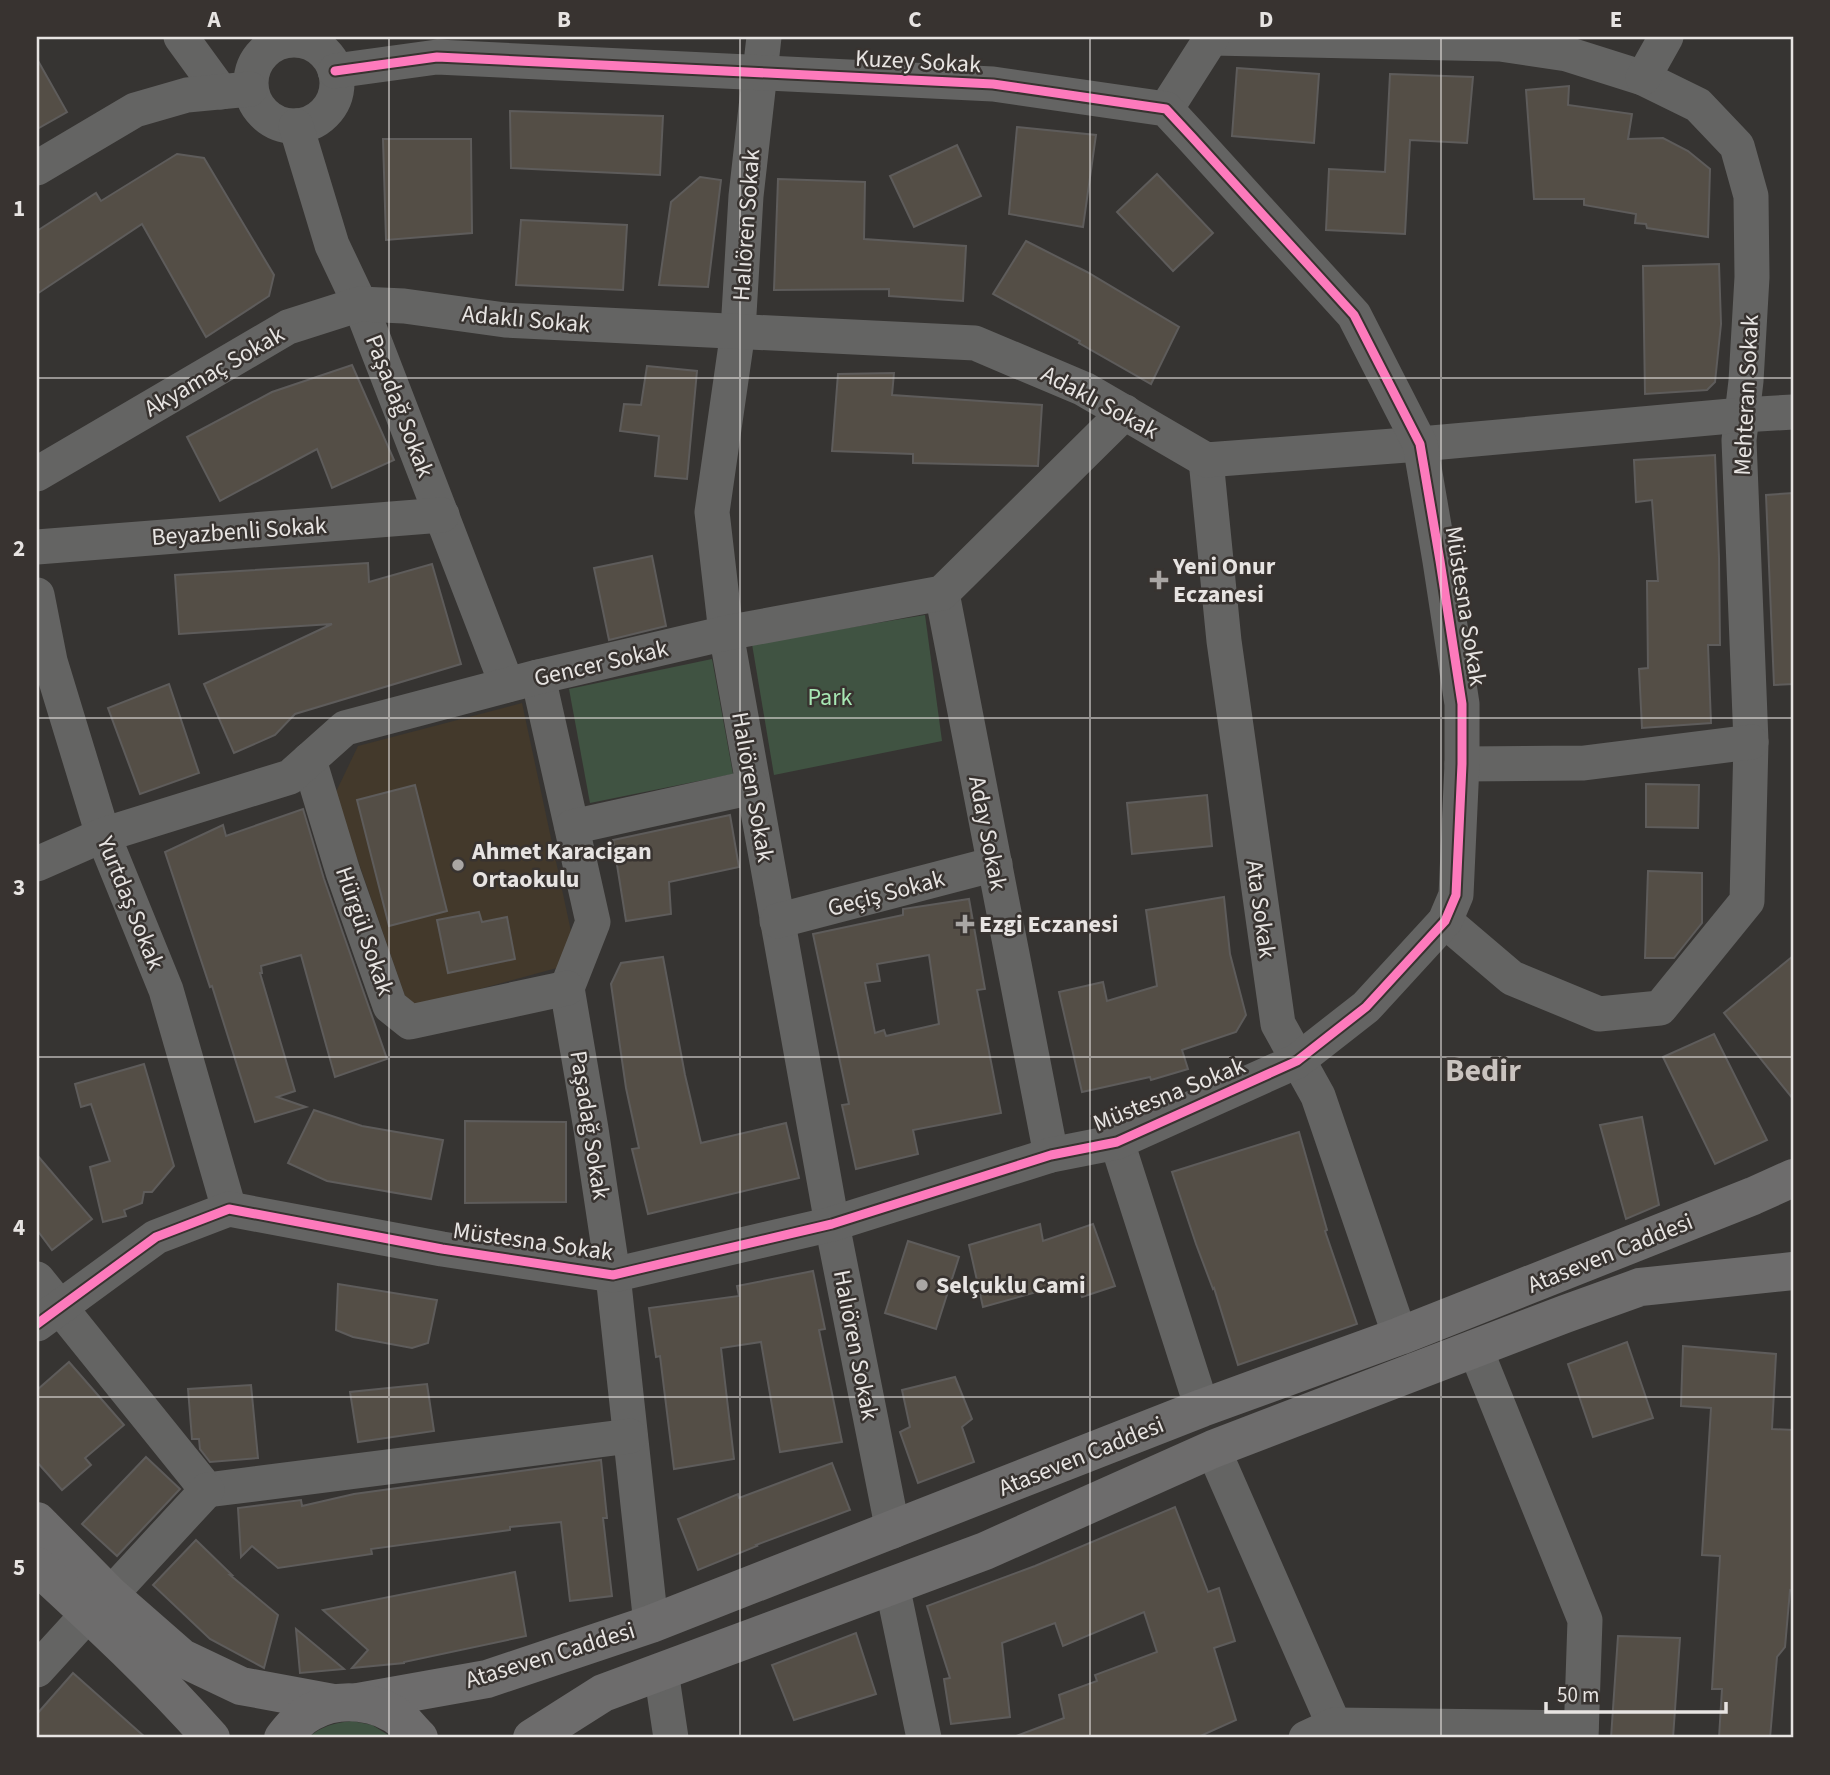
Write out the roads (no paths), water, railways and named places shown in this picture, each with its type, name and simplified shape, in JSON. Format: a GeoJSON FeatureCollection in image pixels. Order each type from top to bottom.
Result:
{"type":"FeatureCollection","features":[{"type":"Feature","properties":{"kind":"main road","name":"Ataseven Caddesi"},"geometry":{"type":"LineString","coordinates":[[37,1566],[182,1658],[241,1686],[346,1703],[487,1679],[651,1624],[1202,1408],[1399,1336],[1793,1178]]}},
{"type":"Feature","properties":{"kind":"main road"},"geometry":{"type":"LineString","coordinates":[[532,1738],[603,1693],[985,1551],[1213,1449],[1475,1348],[1640,1287],[1793,1271]]}},
{"type":"Feature","properties":{"kind":"main road","name":"Ataseven Caddesi"},"geometry":{"type":"LineString","coordinates":[[37,1521],[100,1604],[211,1738]]}},
{"type":"Feature","properties":{"kind":"main road"},"geometry":{"type":"LineString","coordinates":[[283,1738],[293,1725],[312,1712],[346,1703],[382,1708],[403,1720],[419,1738]]}},
{"type":"Feature","properties":{"kind":"street"},"geometry":{"type":"LineString","coordinates":[[37,168],[135,110],[187,95],[235,90],[251,74],[256,60],[272,41],[307,42],[320,48],[335,71],[335,99],[317,120],[304,126],[290,127],[276,123],[264,115],[255,103],[235,90],[181,37]]}},
{"type":"Feature","properties":{"kind":"street","name":"Halıören Sokak"},"geometry":{"type":"LineString","coordinates":[[764,37],[746,196],[738,331],[712,512],[726,633],[753,787],[832,1224],[892,1531]]}},
{"type":"Feature","properties":{"kind":"street"},"geometry":{"type":"LineString","coordinates":[[1166,109],[1212,37]]}},
{"type":"Feature","properties":{"kind":"street","name":"Mehteran Sokak"},"geometry":{"type":"LineString","coordinates":[[1212,37],[1500,44],[1567,54],[1643,78],[1698,105],[1737,146],[1751,196],[1752,277],[1746,381],[1739,440],[1751,742],[1747,901],[1660,1008],[1599,1014],[1512,978],[1445,921]]}},
{"type":"Feature","properties":{"kind":"street"},"geometry":{"type":"LineString","coordinates":[[1643,78],[1666,37]]}},
{"type":"Feature","properties":{"kind":"street","name":"Kuzey Sokak"},"geometry":{"type":"LineString","coordinates":[[335,71],[437,57],[993,84],[1166,109]]}},
{"type":"Feature","properties":{"kind":"street","name":"Müstesna Sokak"},"geometry":{"type":"LineString","coordinates":[[229,1209],[442,1249],[613,1275],[832,1224],[1051,1154],[1117,1142],[1297,1061],[1366,1007],[1445,921],[1456,895],[1462,704],[1420,444],[1354,315],[1166,109]]}},
{"type":"Feature","properties":{"kind":"street","name":"Paşadağ Sokak"},"geometry":{"type":"LineString","coordinates":[[296,127],[332,245],[360,304],[442,515],[522,681],[572,827],[593,922],[567,988],[613,1275],[651,1624]]}},
{"type":"Feature","properties":{"kind":"street","name":"Akyamaç Sokak"},"geometry":{"type":"LineString","coordinates":[[37,474],[288,327],[360,304],[404,306]]}},
{"type":"Feature","properties":{"kind":"street","name":"Adaklı Sokak"},"geometry":{"type":"LineString","coordinates":[[404,306],[505,320],[975,343],[1084,389],[1206,460]]}},
{"type":"Feature","properties":{"kind":"street"},"geometry":{"type":"LineString","coordinates":[[942,593],[1125,412]]}},
{"type":"Feature","properties":{"kind":"street"},"geometry":{"type":"LineString","coordinates":[[1206,460],[1793,412]]}},
{"type":"Feature","properties":{"kind":"street","name":"Ata Sokak"},"geometry":{"type":"LineString","coordinates":[[1206,460],[1224,641],[1278,1024],[1318,1096],[1399,1336]]}},
{"type":"Feature","properties":{"kind":"street","name":"Beyazbenli Sokak"},"geometry":{"type":"LineString","coordinates":[[37,547],[442,515]]}},
{"type":"Feature","properties":{"kind":"street","name":"Gencer Sokak"},"geometry":{"type":"LineString","coordinates":[[37,864],[103,835],[290,777],[345,728],[522,681],[726,633],[942,593]]}},
{"type":"Feature","properties":{"kind":"street","name":"Aday Sokak"},"geometry":{"type":"LineString","coordinates":[[942,593],[1051,1154]]}},
{"type":"Feature","properties":{"kind":"street","name":"Yurtdaş Sokak"},"geometry":{"type":"LineString","coordinates":[[37,595],[50,661],[103,835],[166,990],[229,1209]]}},
{"type":"Feature","properties":{"kind":"street"},"geometry":{"type":"LineString","coordinates":[[1462,764],[1584,763],[1751,742]]}},
{"type":"Feature","properties":{"kind":"street","name":"Hürgül Sokak"},"geometry":{"type":"LineString","coordinates":[[309,760],[343,872],[390,1006],[411,1022],[567,988]]}},
{"type":"Feature","properties":{"kind":"street"},"geometry":{"type":"LineString","coordinates":[[572,827],[753,787]]}},
{"type":"Feature","properties":{"kind":"street","name":"Geçiş Sokak"},"geometry":{"type":"LineString","coordinates":[[777,921],[995,864]]}},
{"type":"Feature","properties":{"kind":"street"},"geometry":{"type":"LineString","coordinates":[[1117,1142],[1202,1408]]}},
{"type":"Feature","properties":{"kind":"street"},"geometry":{"type":"LineString","coordinates":[[48,1316],[156,1237],[229,1209]]}},
{"type":"Feature","properties":{"kind":"street"},"geometry":{"type":"LineString","coordinates":[[37,1279],[48,1316],[207,1490]]}},
{"type":"Feature","properties":{"kind":"street"},"geometry":{"type":"LineString","coordinates":[[1213,1449],[1325,1734],[1581,1733],[1585,1620],[1475,1348]]}},
{"type":"Feature","properties":{"kind":"street"},"geometry":{"type":"LineString","coordinates":[[37,1670],[207,1490],[631,1436]]}},
{"type":"Feature","properties":{"kind":"street"},"geometry":{"type":"LineString","coordinates":[[892,1585],[924,1738]]}},
{"type":"Feature","properties":{"kind":"street"},"geometry":{"type":"LineString","coordinates":[[661,1671],[671,1738]]}},
{"type":"Feature","properties":{"kind":"place","name":"Yeni Onur Eczanesi"},"geometry":{"type":"Point","coordinates":[1159,580]}},
{"type":"Feature","properties":{"kind":"place","name":"Ahmet Karacigan Ortaokulu"},"geometry":{"type":"Point","coordinates":[458,865]}},
{"type":"Feature","properties":{"kind":"place","name":"Ezgi Eczanesi"},"geometry":{"type":"Point","coordinates":[965,924]}},
{"type":"Feature","properties":{"kind":"place","name":"Selçuklu Cami"},"geometry":{"type":"Point","coordinates":[922,1285]}},
{"type":"Feature","properties":{"kind":"district","name":"Bedir"},"geometry":{"type":"Point","coordinates":[1483,1070]}},
{"type":"Feature","properties":{"kind":"park label","name":"Park"},"geometry":{"type":"Point","coordinates":[830,697]}}]}
